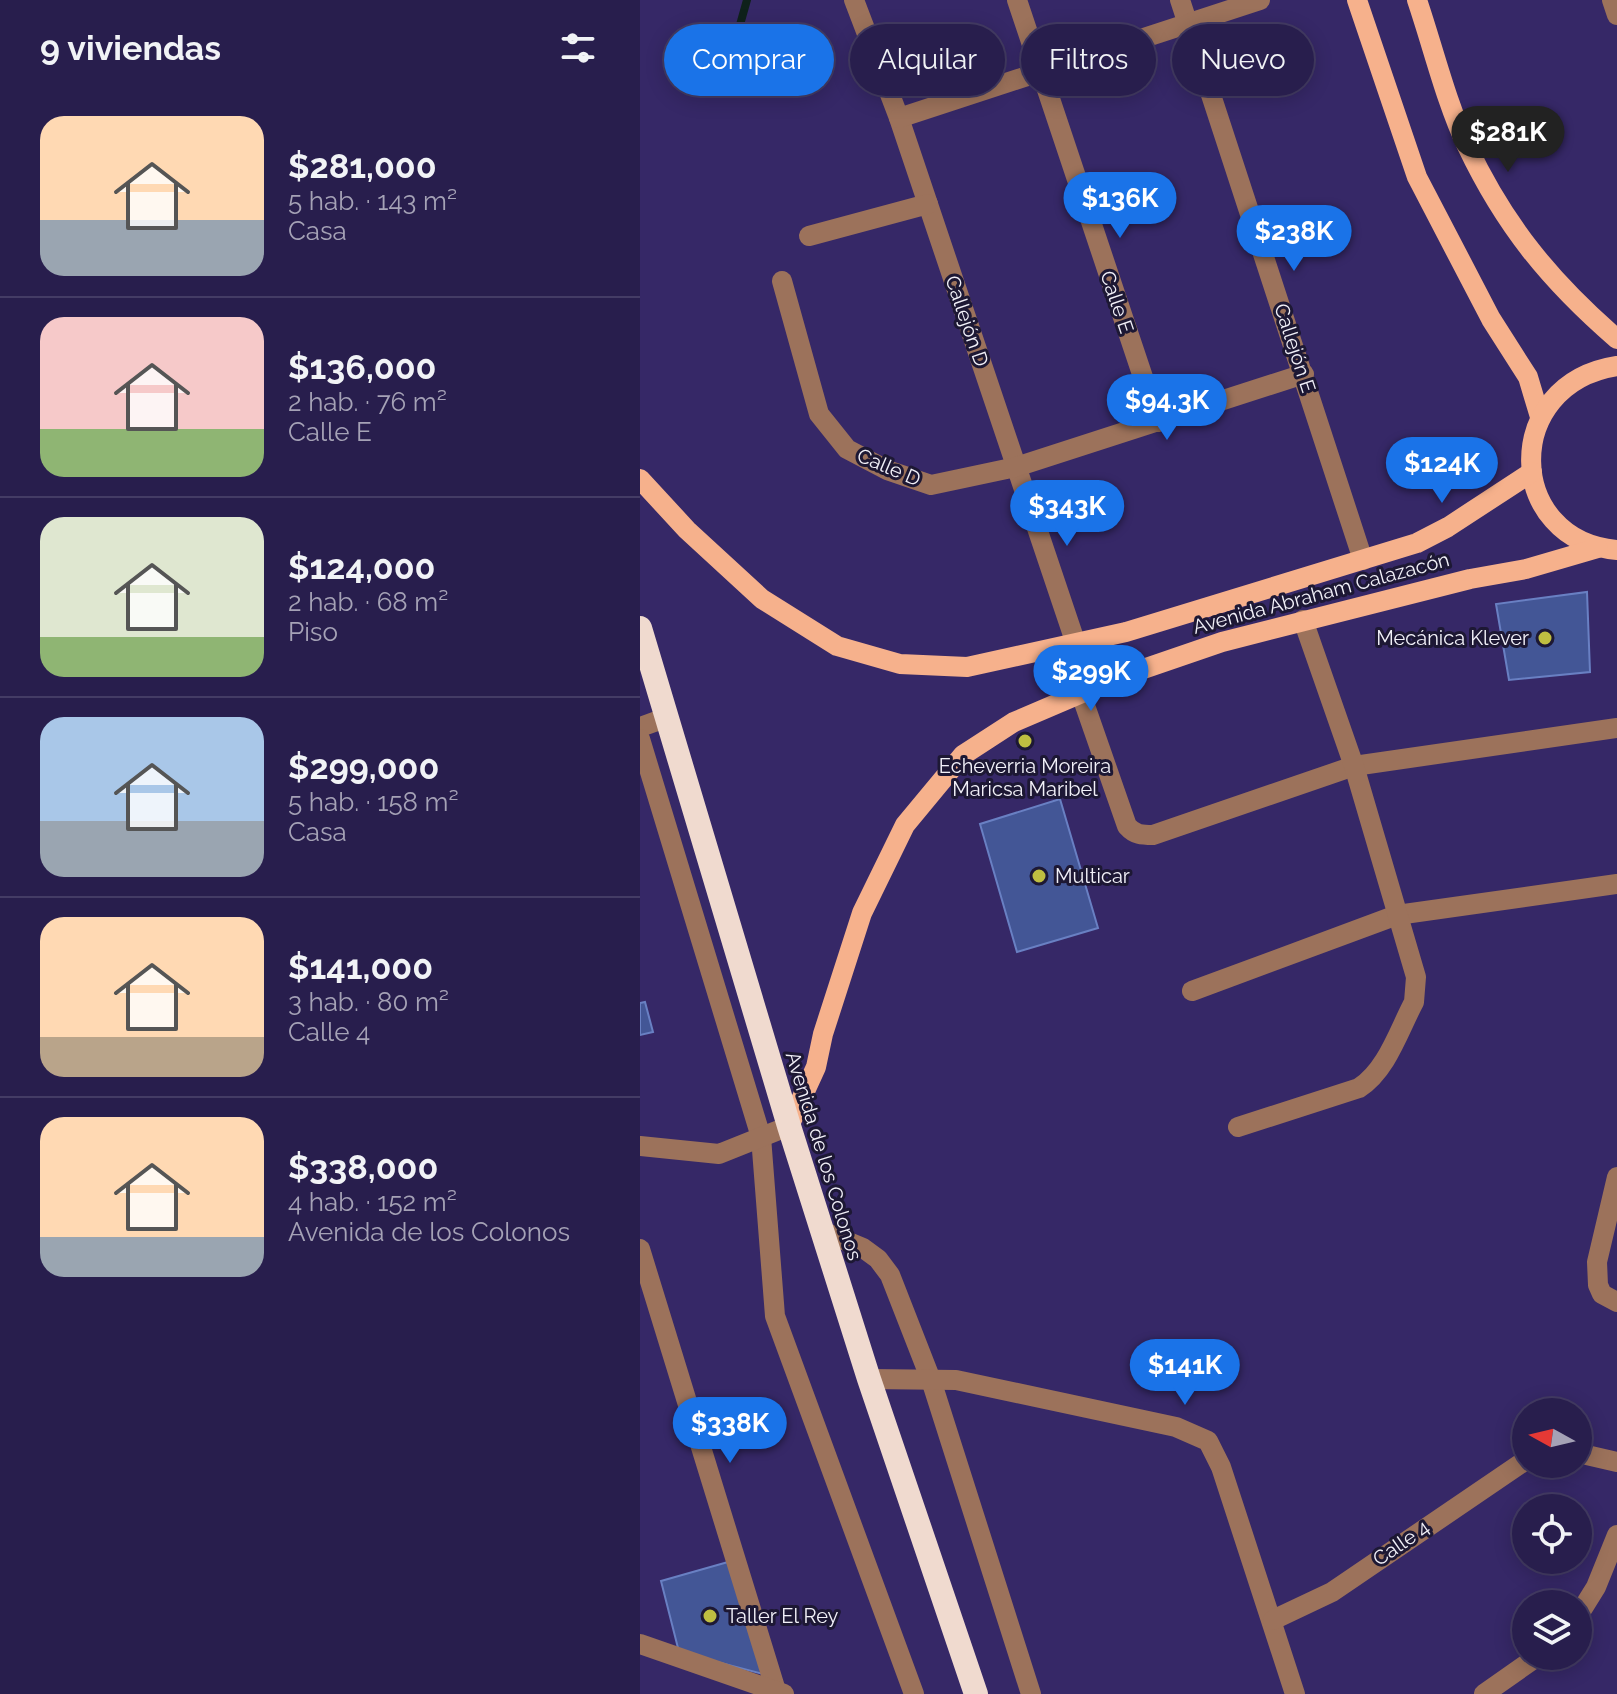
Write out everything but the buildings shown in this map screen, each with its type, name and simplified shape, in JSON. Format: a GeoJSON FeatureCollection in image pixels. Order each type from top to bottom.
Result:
{"type":"FeatureCollection","features":[{"type":"Feature","properties":{"kind":"highway","name":"Avenida de los Colonos"},"geometry":{"type":"LineString","coordinates":[[640,628],[822,1231],[976,1694]]}},
{"type":"Feature","properties":{"kind":"main road"},"geometry":{"type":"LineString","coordinates":[[1357,0],[1417,177],[1491,319],[1528,377],[1540,417]]}},
{"type":"Feature","properties":{"kind":"main road"},"geometry":{"type":"LineString","coordinates":[[1417,0],[1466,144],[1511,227],[1570,298],[1617,339]]}},
{"type":"Feature","properties":{"kind":"main road"},"geometry":{"type":"LineString","coordinates":[[1607,549],[1565,531],[1549,514],[1533,482],[1531,448],[1540,417],[1549,402],[1573,380],[1595,369],[1617,366]]}},
{"type":"Feature","properties":{"kind":"main road","name":"Avenida Abraham Calazacón"},"geometry":{"type":"LineString","coordinates":[[640,479],[687,530],[762,599],[837,646],[900,664],[967,667],[1126,632],[1417,543],[1438,533],[1532,472]]}},
{"type":"Feature","properties":{"kind":"main road","name":"Avenida Abraham Calazacón"},"geometry":{"type":"LineString","coordinates":[[789,1126],[816,1067],[823,1034],[862,913],[905,825],[963,755],[1014,722],[1222,642],[1470,579],[1607,549]]}},
{"type":"Feature","properties":{"kind":"street","name":"Callejón D"},"geometry":{"type":"LineString","coordinates":[[854,0],[899,118],[1076,644]]}},
{"type":"Feature","properties":{"kind":"street","name":"Calle E"},"geometry":{"type":"LineString","coordinates":[[1017,0],[1025,24]]}},
{"type":"Feature","properties":{"kind":"street","name":"Callejón E"},"geometry":{"type":"LineString","coordinates":[[1180,0],[1188,24]]}},
{"type":"Feature","properties":{"kind":"street"},"geometry":{"type":"LineString","coordinates":[[1188,24],[1260,0]]}},
{"type":"Feature","properties":{"kind":"street"},"geometry":{"type":"LineString","coordinates":[[1612,0],[1617,15]]}},
{"type":"Feature","properties":{"kind":"street"},"geometry":{"type":"LineString","coordinates":[[899,118],[1021,79]]}},
{"type":"Feature","properties":{"kind":"street","name":"Calle E"},"geometry":{"type":"LineString","coordinates":[[1048,96],[1158,422]]}},
{"type":"Feature","properties":{"kind":"street","name":"Callejón E"},"geometry":{"type":"LineString","coordinates":[[1212,96],[1363,560]]}},
{"type":"Feature","properties":{"kind":"street"},"geometry":{"type":"LineString","coordinates":[[809,236],[928,204]]}},
{"type":"Feature","properties":{"kind":"street","name":"Calle D"},"geometry":{"type":"LineString","coordinates":[[782,281],[819,414],[847,449],[887,470],[931,485],[1016,467],[1304,374]]}},
{"type":"Feature","properties":{"kind":"street"},"geometry":{"type":"LineString","coordinates":[[1238,1127],[1359,1088],[1378,1071],[1414,1002],[1417,990],[1416,977],[1354,766],[1303,620]]}},
{"type":"Feature","properties":{"kind":"street"},"geometry":{"type":"LineString","coordinates":[[1081,694],[1127,826],[1143,835],[1153,835],[1354,766],[1617,728]]}},
{"type":"Feature","properties":{"kind":"street"},"geometry":{"type":"LineString","coordinates":[[640,727],[668,717]]}},
{"type":"Feature","properties":{"kind":"street"},"geometry":{"type":"LineString","coordinates":[[640,739],[761,1137],[775,1316],[914,1694]]}},
{"type":"Feature","properties":{"kind":"street"},"geometry":{"type":"LineString","coordinates":[[1192,991],[1397,915],[1617,884]]}},
{"type":"Feature","properties":{"kind":"street"},"geometry":{"type":"LineString","coordinates":[[640,1146],[719,1154],[789,1126]]}},
{"type":"Feature","properties":{"kind":"street"},"geometry":{"type":"LineString","coordinates":[[1617,1177],[1596,1272],[1602,1294],[1617,1302]]}},
{"type":"Feature","properties":{"kind":"street"},"geometry":{"type":"LineString","coordinates":[[822,1231],[863,1248],[878,1259],[890,1275],[931,1380],[1031,1694]]}},
{"type":"Feature","properties":{"kind":"street"},"geometry":{"type":"LineString","coordinates":[[640,1249],[780,1693]]}},
{"type":"Feature","properties":{"kind":"street"},"geometry":{"type":"LineString","coordinates":[[869,1379],[956,1380],[1176,1427],[1208,1441],[1221,1467],[1295,1694]]}},
{"type":"Feature","properties":{"kind":"street"},"geometry":{"type":"LineString","coordinates":[[1592,1456],[1617,1462]]}},
{"type":"Feature","properties":{"kind":"street","name":"Calle 4"},"geometry":{"type":"LineString","coordinates":[[1273,1620],[1332,1592],[1512,1470]]}},
{"type":"Feature","properties":{"kind":"street"},"geometry":{"type":"LineString","coordinates":[[1592,1593],[1617,1535]]}},
{"type":"Feature","properties":{"kind":"street"},"geometry":{"type":"LineString","coordinates":[[640,1644],[780,1693]]}},
{"type":"Feature","properties":{"kind":"street"},"geometry":{"type":"LineString","coordinates":[[1484,1694],[1518,1670]]}},
{"type":"Feature","properties":{"kind":"waterway"},"geometry":{"type":"LineString","coordinates":[[740,24],[747,0]]}},
{"type":"Feature","properties":{"kind":"place","name":"Mecánica Klever"},"geometry":{"type":"Point","coordinates":[1545,638]}},
{"type":"Feature","properties":{"kind":"place","name":"Echeverria Moreira Maricsa Maribel"},"geometry":{"type":"Point","coordinates":[1025,741]}},
{"type":"Feature","properties":{"kind":"place","name":"Multicar"},"geometry":{"type":"Point","coordinates":[1039,876]}},
{"type":"Feature","properties":{"kind":"place","name":"Taller El Rey"},"geometry":{"type":"Point","coordinates":[710,1616]}}]}
